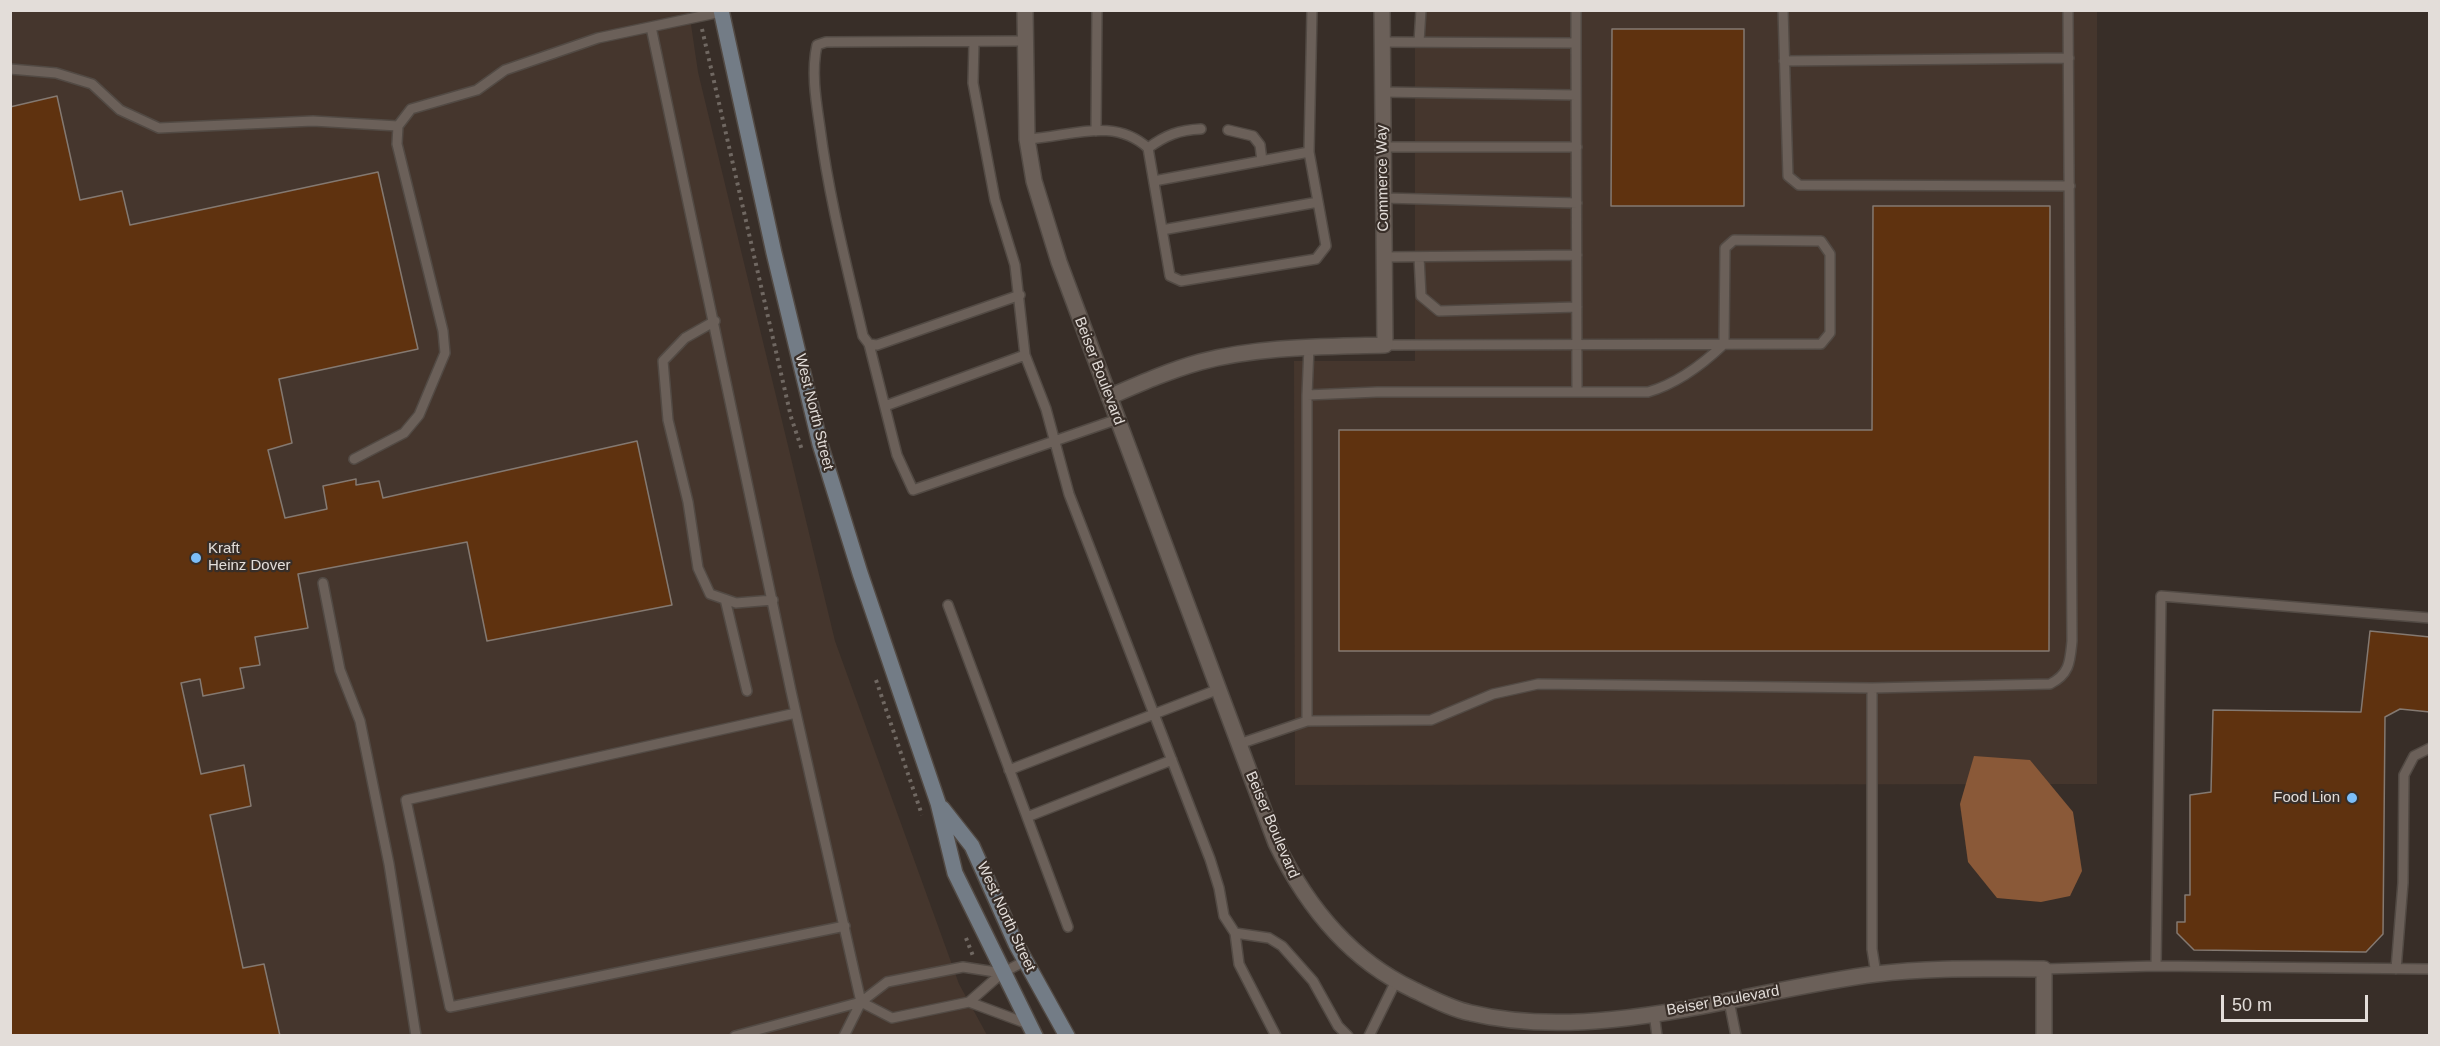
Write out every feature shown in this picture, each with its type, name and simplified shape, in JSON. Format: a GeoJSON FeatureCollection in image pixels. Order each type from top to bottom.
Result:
{"type":"FeatureCollection","features":[{"type":"Feature","properties":{"kind":"main road","name":"West North Street"},"geometry":{"type":"LineString","coordinates":[[721,11],[774,253],[820,444],[860,573],[938,803],[955,873],[1002,973],[1032,1030]]}},
{"type":"Feature","properties":{"kind":"main road","name":"West North Street"},"geometry":{"type":"LineString","coordinates":[[938,803],[972,846],[1025,961],[1067,1035]]}},
{"type":"Feature","properties":{"kind":"street","name":"Beiser Boulevard"},"geometry":{"type":"LineString","coordinates":[[1025,10],[1027,139],[1034,181],[1059,262],[1276,843],[1293,880],[1322,919],[1353,950],[1396,981],[1470,1013],[1514,1020],[1562,1022],[1626,1018],[1876,974],[1937,970],[2044,969]]}},
{"type":"Feature","properties":{"kind":"street","name":"Commerce Way"},"geometry":{"type":"LineString","coordinates":[[1382,10],[1385,345]]}},
{"type":"Feature","properties":{"kind":"street"},"geometry":{"type":"LineString","coordinates":[[1109,397],[1165,372],[1242,353],[1309,347],[1385,345]]}},
{"type":"Feature","properties":{"kind":"street"},"geometry":{"type":"LineString","coordinates":[[2044,969],[2044,1035]]}},
{"type":"Feature","properties":{"kind":"lane"},"geometry":{"type":"LineString","coordinates":[[1096,130],[1097,10]]}},
{"type":"Feature","properties":{"kind":"lane"},"geometry":{"type":"LineString","coordinates":[[1027,139],[1096,130],[1118,130],[1135,136],[1148,148],[1170,276],[1181,281],[1316,259],[1326,246],[1310,153],[1312,10]]}},
{"type":"Feature","properties":{"kind":"lane"},"geometry":{"type":"LineString","coordinates":[[1419,42],[1421,10]]}},
{"type":"Feature","properties":{"kind":"lane"},"geometry":{"type":"LineString","coordinates":[[1576,10],[1577,392]]}},
{"type":"Feature","properties":{"kind":"lane"},"geometry":{"type":"LineString","coordinates":[[1783,10],[1788,176],[1799,185],[2070,186]]}},
{"type":"Feature","properties":{"kind":"lane"},"geometry":{"type":"LineString","coordinates":[[1239,744],[1307,721],[1431,720],[1493,694],[1538,684],[1872,688],[2050,684],[2067,672],[2072,641],[2068,10]]}},
{"type":"Feature","properties":{"kind":"lane"},"geometry":{"type":"LineString","coordinates":[[354,459],[404,433],[419,415],[445,353],[443,331],[397,144],[398,126],[411,109],[477,90],[505,70],[598,38],[721,11]]}},
{"type":"Feature","properties":{"kind":"lane"},"geometry":{"type":"LineString","coordinates":[[651,27],[715,321],[796,713],[861,1002],[844,1035]]}},
{"type":"Feature","properties":{"kind":"lane"},"geometry":{"type":"LineString","coordinates":[[1024,41],[826,42],[817,45],[815,93],[825,170],[863,336],[869,344],[897,455],[913,490],[1118,419]]}},
{"type":"Feature","properties":{"kind":"lane"},"geometry":{"type":"LineString","coordinates":[[974,42],[974,83],[995,200],[1015,265],[1025,355],[1046,408],[1069,494],[1210,858],[1224,916],[1235,933],[1239,964],[1276,1035]]}},
{"type":"Feature","properties":{"kind":"lane"},"geometry":{"type":"LineString","coordinates":[[1382,42],[1576,43]]}},
{"type":"Feature","properties":{"kind":"lane"},"geometry":{"type":"LineString","coordinates":[[1784,61],[2069,58]]}},
{"type":"Feature","properties":{"kind":"lane"},"geometry":{"type":"LineString","coordinates":[[10,69],[56,73],[92,84],[120,110],[159,128],[313,121],[398,126]]}},
{"type":"Feature","properties":{"kind":"lane"},"geometry":{"type":"LineString","coordinates":[[1382,92],[1576,95]]}},
{"type":"Feature","properties":{"kind":"lane"},"geometry":{"type":"LineString","coordinates":[[1148,148],[1165,136],[1181,130],[1201,129]]}},
{"type":"Feature","properties":{"kind":"lane"},"geometry":{"type":"LineString","coordinates":[[1228,130],[1254,136],[1260,145],[1262,161]]}},
{"type":"Feature","properties":{"kind":"lane"},"geometry":{"type":"LineString","coordinates":[[1383,147],[1577,147]]}},
{"type":"Feature","properties":{"kind":"lane"},"geometry":{"type":"LineString","coordinates":[[1154,180],[1310,153]]}},
{"type":"Feature","properties":{"kind":"lane"},"geometry":{"type":"LineString","coordinates":[[1383,198],[1577,203]]}},
{"type":"Feature","properties":{"kind":"lane"},"geometry":{"type":"LineString","coordinates":[[1162,231],[1318,202]]}},
{"type":"Feature","properties":{"kind":"lane"},"geometry":{"type":"LineString","coordinates":[[1307,395],[1377,392],[1648,392],[1659,389],[1708,360],[1724,344],[1725,248],[1734,240],[1821,241],[1830,254],[1830,333],[1821,345],[1724,344],[1578,344],[1385,345]]}},
{"type":"Feature","properties":{"kind":"lane"},"geometry":{"type":"LineString","coordinates":[[1384,257],[1577,255]]}},
{"type":"Feature","properties":{"kind":"lane"},"geometry":{"type":"LineString","coordinates":[[1419,257],[1420,296],[1439,311],[1577,307]]}},
{"type":"Feature","properties":{"kind":"lane"},"geometry":{"type":"LineString","coordinates":[[869,344],[878,345],[1020,295]]}},
{"type":"Feature","properties":{"kind":"lane"},"geometry":{"type":"LineString","coordinates":[[715,321],[685,338],[663,361],[668,420],[688,502],[699,568],[710,594],[736,603],[773,600]]}},
{"type":"Feature","properties":{"kind":"lane"},"geometry":{"type":"LineString","coordinates":[[1307,721],[1309,347]]}},
{"type":"Feature","properties":{"kind":"lane"},"geometry":{"type":"LineString","coordinates":[[885,406],[1025,355]]}},
{"type":"Feature","properties":{"kind":"lane"},"geometry":{"type":"LineString","coordinates":[[323,583],[340,670],[360,721],[389,864],[416,1035]]}},
{"type":"Feature","properties":{"kind":"lane"},"geometry":{"type":"LineString","coordinates":[[2156,966],[2161,596],[2430,618]]}},
{"type":"Feature","properties":{"kind":"lane"},"geometry":{"type":"LineString","coordinates":[[725,599],[747,691]]}},
{"type":"Feature","properties":{"kind":"lane"},"geometry":{"type":"LineString","coordinates":[[948,604],[1068,927]]}},
{"type":"Feature","properties":{"kind":"lane"},"geometry":{"type":"LineString","coordinates":[[1872,688],[1872,949],[1876,974]]}},
{"type":"Feature","properties":{"kind":"lane"},"geometry":{"type":"LineString","coordinates":[[1009,770],[1219,689]]}},
{"type":"Feature","properties":{"kind":"lane"},"geometry":{"type":"LineString","coordinates":[[796,713],[406,800],[450,1007],[845,926]]}},
{"type":"Feature","properties":{"kind":"lane"},"geometry":{"type":"LineString","coordinates":[[2396,969],[2403,883],[2404,775],[2414,756],[2430,748]]}},
{"type":"Feature","properties":{"kind":"lane"},"geometry":{"type":"LineString","coordinates":[[1027,817],[1173,760]]}},
{"type":"Feature","properties":{"kind":"lane"},"geometry":{"type":"LineString","coordinates":[[1235,933],[1269,938],[1282,946],[1313,981],[1338,1026],[1348,1035]]}},
{"type":"Feature","properties":{"kind":"lane"},"geometry":{"type":"LineString","coordinates":[[861,1002],[892,1018],[969,1002],[1002,973],[1025,961]]}},
{"type":"Feature","properties":{"kind":"lane"},"geometry":{"type":"LineString","coordinates":[[2044,969],[2156,966],[2430,969]]}},
{"type":"Feature","properties":{"kind":"lane"},"geometry":{"type":"LineString","coordinates":[[735,1035],[861,1002],[887,982],[963,967],[1002,973]]}},
{"type":"Feature","properties":{"kind":"lane"},"geometry":{"type":"LineString","coordinates":[[1369,1035],[1396,981]]}},
{"type":"Feature","properties":{"kind":"lane"},"geometry":{"type":"LineString","coordinates":[[1729,1001],[1736,1035]]}},
{"type":"Feature","properties":{"kind":"lane"},"geometry":{"type":"LineString","coordinates":[[969,1002],[1032,1030]]}},
{"type":"Feature","properties":{"kind":"lane"},"geometry":{"type":"LineString","coordinates":[[1654,1013],[1657,1035]]}},
{"type":"Feature","properties":{"kind":"shaded area"},"geometry":{"type":"Polygon","coordinates":[[[10,11],[689,11],[698,72],[835,641],[959,984],[987,1035],[11,1035],[10,11]]]}},
{"type":"Feature","properties":{"kind":"shaded area"},"geometry":{"type":"Polygon","coordinates":[[[1415,11],[2097,11],[2097,784],[1295,785],[1294,361],[1415,361],[1415,11]]]}},
{"type":"Feature","properties":{"kind":"shaded area"},"geometry":{"type":"Polygon","coordinates":[[[1974,756],[2030,760],[2073,812],[2082,871],[2070,896],[2041,902],[1997,898],[1968,862],[1960,804],[1974,756]]]}},
{"type":"Feature","properties":{"kind":"building"},"geometry":{"type":"Polygon","coordinates":[[[1612,29],[1744,29],[1744,206],[1611,206],[1612,29]]]}},
{"type":"Feature","properties":{"kind":"building","name":"Kraft Heinz Dover"},"geometry":{"type":"Polygon","coordinates":[[[57,96],[80,200],[122,191],[130,225],[378,172],[418,349],[279,379],[292,443],[268,450],[285,518],[327,509],[323,486],[356,479],[356,485],[379,481],[383,498],[637,441],[672,605],[487,641],[467,542],[298,574],[308,628],[255,637],[260,665],[240,668],[244,688],[203,696],[200,679],[181,683],[201,774],[244,765],[251,806],[210,815],[243,968],[264,964],[280,1036],[10,1036],[10,107],[57,96]]]}},
{"type":"Feature","properties":{"kind":"building"},"geometry":{"type":"Polygon","coordinates":[[[1873,206],[2050,206],[2049,651],[1339,651],[1339,430],[1872,430],[1873,206]]]}},
{"type":"Feature","properties":{"kind":"building"},"geometry":{"type":"Polygon","coordinates":[[[2370,631],[2430,637],[2430,712],[2400,709],[2385,717],[2383,934],[2366,952],[2194,950],[2177,933],[2177,922],[2185,922],[2185,895],[2190,895],[2190,795],[2211,792],[2213,710],[2361,712],[2370,631]]]}},
{"type":"Feature","properties":{"kind":"place","name":"Kraft Heinz Dover"},"geometry":{"type":"Point","coordinates":[196,558]}},
{"type":"Feature","properties":{"kind":"place","name":"Food Lion"},"geometry":{"type":"Point","coordinates":[2352,798]}}]}
